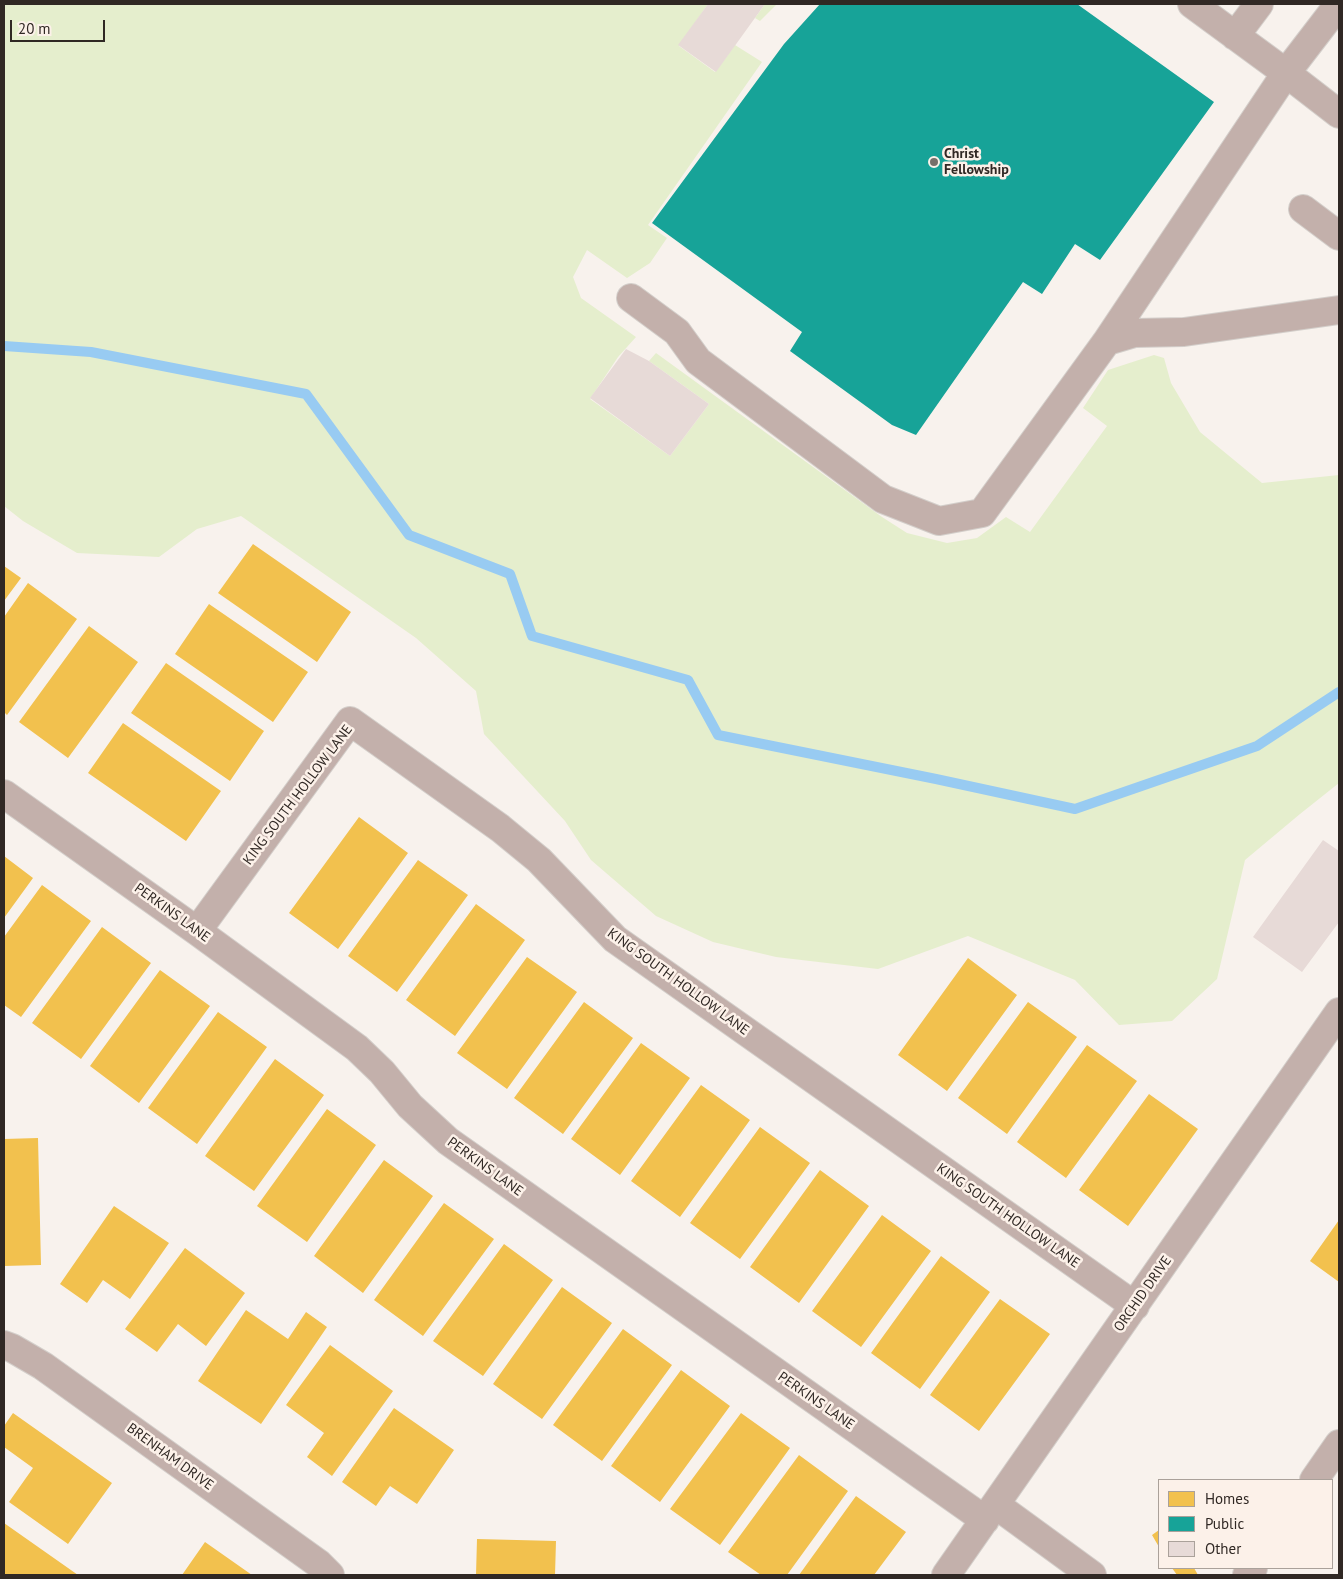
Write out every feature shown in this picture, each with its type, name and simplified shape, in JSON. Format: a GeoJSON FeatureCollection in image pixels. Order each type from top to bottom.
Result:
{"type":"FeatureCollection","features":[{"type":"Feature","properties":{"kind":"street"},"geometry":{"type":"LineString","coordinates":[[1192,4],[1339,114]]}},
{"type":"Feature","properties":{"kind":"street"},"geometry":{"type":"LineString","coordinates":[[1235,36],[1259,4]]}},
{"type":"Feature","properties":{"kind":"street"},"geometry":{"type":"LineString","coordinates":[[631,298],[677,332],[698,361],[883,500],[938,521],[982,513],[1107,341],[1286,74],[1338,8]]}},
{"type":"Feature","properties":{"kind":"street"},"geometry":{"type":"LineString","coordinates":[[1303,208],[1339,236]]}},
{"type":"Feature","properties":{"kind":"street"},"geometry":{"type":"LineString","coordinates":[[1107,341],[1134,333],[1184,332],[1339,310]]}},
{"type":"Feature","properties":{"kind":"street","name":"KING SOUTH HOLLOW LANE"},"geometry":{"type":"LineString","coordinates":[[197,931],[350,721],[514,839],[539,860],[615,939],[1136,1306]]}},
{"type":"Feature","properties":{"kind":"street","name":"PERKINS LANE"},"geometry":{"type":"LineString","coordinates":[[4,794],[197,931],[357,1048],[382,1072],[410,1106],[448,1141],[990,1512],[1062,1553],[1092,1575]]}},
{"type":"Feature","properties":{"kind":"street","name":"ORCHID DRIVE"},"geometry":{"type":"LineString","coordinates":[[946,1575],[1136,1306],[1339,1012]]}},
{"type":"Feature","properties":{"kind":"street","name":"BRENHAM DRIVE"},"geometry":{"type":"LineString","coordinates":[[4,1345],[43,1366],[319,1564],[330,1575]]}},
{"type":"Feature","properties":{"kind":"street"},"geometry":{"type":"LineString","coordinates":[[1315,1479],[1339,1444]]}},
{"type":"Feature","properties":{"kind":"green space"},"geometry":{"type":"Polygon","coordinates":[[[4,4],[708,4],[679,46],[715,72],[735,45],[762,62],[648,225],[667,238],[650,263],[627,278],[587,250],[573,277],[581,298],[636,337],[618,357],[590,399],[670,456],[709,404],[649,361],[656,353],[882,517],[907,533],[947,543],[977,538],[1006,517],[1030,532],[1107,426],[1083,408],[1108,370],[1154,355],[1164,358],[1171,383],[1200,432],[1262,483],[1339,475],[1339,783],[1245,860],[1217,979],[1172,1021],[1119,1025],[1075,980],[968,936],[878,969],[776,957],[713,942],[656,916],[591,860],[565,821],[484,734],[476,691],[416,638],[241,516],[197,529],[159,557],[77,553],[23,521],[4,506],[4,4]]]}},
{"type":"Feature","properties":{"kind":"green space"},"geometry":{"type":"Polygon","coordinates":[[[765,4],[777,4],[760,21],[755,18],[765,4]]]}},
{"type":"Feature","properties":{"kind":"building: Homes"},"geometry":{"type":"Polygon","coordinates":[[[253,544],[351,612],[317,662],[218,593],[253,544]]]}},
{"type":"Feature","properties":{"kind":"building: Homes"},"geometry":{"type":"Polygon","coordinates":[[[4,566],[21,578],[4,601],[4,566]]]}},
{"type":"Feature","properties":{"kind":"building: Homes"},"geometry":{"type":"Polygon","coordinates":[[[28,583],[77,619],[7,715],[4,712],[4,617],[28,583]]]}},
{"type":"Feature","properties":{"kind":"building: Homes"},"geometry":{"type":"Polygon","coordinates":[[[209,604],[308,672],[273,722],[175,654],[209,604]]]}},
{"type":"Feature","properties":{"kind":"building: Homes"},"geometry":{"type":"Polygon","coordinates":[[[89,626],[138,662],[68,758],[19,722],[89,626]]]}},
{"type":"Feature","properties":{"kind":"building: Homes"},"geometry":{"type":"Polygon","coordinates":[[[166,663],[264,731],[230,781],[131,713],[166,663]]]}},
{"type":"Feature","properties":{"kind":"building: Homes"},"geometry":{"type":"Polygon","coordinates":[[[123,723],[221,791],[186,841],[88,773],[123,723]]]}},
{"type":"Feature","properties":{"kind":"building: Homes"},"geometry":{"type":"Polygon","coordinates":[[[359,817],[408,853],[338,949],[289,913],[359,817]]]}},
{"type":"Feature","properties":{"kind":"building: Homes"},"geometry":{"type":"Polygon","coordinates":[[[4,856],[33,878],[4,918],[4,856]]]}},
{"type":"Feature","properties":{"kind":"building: Homes"},"geometry":{"type":"Polygon","coordinates":[[[418,860],[468,895],[397,992],[348,956],[418,860]]]}},
{"type":"Feature","properties":{"kind":"building: Homes"},"geometry":{"type":"Polygon","coordinates":[[[42,885],[91,921],[21,1017],[4,1005],[4,937],[42,885]]]}},
{"type":"Feature","properties":{"kind":"building: Homes"},"geometry":{"type":"Polygon","coordinates":[[[476,904],[525,940],[455,1036],[406,1000],[476,904]]]}},
{"type":"Feature","properties":{"kind":"building: Homes"},"geometry":{"type":"Polygon","coordinates":[[[102,927],[151,963],[81,1059],[32,1023],[102,927]]]}},
{"type":"Feature","properties":{"kind":"building: Homes"},"geometry":{"type":"Polygon","coordinates":[[[527,957],[577,992],[507,1089],[457,1053],[527,957]]]}},
{"type":"Feature","properties":{"kind":"building: Homes"},"geometry":{"type":"Polygon","coordinates":[[[968,958],[1017,995],[947,1091],[898,1055],[968,958]]]}},
{"type":"Feature","properties":{"kind":"building: Homes"},"geometry":{"type":"Polygon","coordinates":[[[160,970],[210,1006],[139,1103],[90,1066],[160,970]]]}},
{"type":"Feature","properties":{"kind":"building: Homes"},"geometry":{"type":"Polygon","coordinates":[[[584,1002],[633,1038],[563,1134],[514,1098],[584,1002]]]}},
{"type":"Feature","properties":{"kind":"building: Homes"},"geometry":{"type":"Polygon","coordinates":[[[1028,1002],[1077,1037],[1007,1134],[958,1098],[1028,1002]]]}},
{"type":"Feature","properties":{"kind":"building: Homes"},"geometry":{"type":"Polygon","coordinates":[[[218,1012],[267,1047],[197,1144],[148,1108],[218,1012]]]}},
{"type":"Feature","properties":{"kind":"building: Homes"},"geometry":{"type":"Polygon","coordinates":[[[641,1043],[690,1078],[620,1175],[571,1139],[641,1043]]]}},
{"type":"Feature","properties":{"kind":"building: Homes"},"geometry":{"type":"Polygon","coordinates":[[[1087,1045],[1137,1081],[1066,1178],[1017,1142],[1087,1045]]]}},
{"type":"Feature","properties":{"kind":"building: Homes"},"geometry":{"type":"Polygon","coordinates":[[[275,1059],[324,1095],[254,1191],[205,1156],[275,1059]]]}},
{"type":"Feature","properties":{"kind":"building: Homes"},"geometry":{"type":"Polygon","coordinates":[[[701,1085],[750,1120],[680,1217],[631,1181],[701,1085]]]}},
{"type":"Feature","properties":{"kind":"building: Homes"},"geometry":{"type":"Polygon","coordinates":[[[1149,1094],[1198,1129],[1128,1226],[1079,1190],[1149,1094]]]}},
{"type":"Feature","properties":{"kind":"building: Homes"},"geometry":{"type":"Polygon","coordinates":[[[327,1109],[376,1145],[307,1242],[257,1206],[327,1109]]]}},
{"type":"Feature","properties":{"kind":"building: Homes"},"geometry":{"type":"Polygon","coordinates":[[[760,1127],[810,1163],[740,1259],[690,1223],[760,1127]]]}},
{"type":"Feature","properties":{"kind":"building: Homes"},"geometry":{"type":"Polygon","coordinates":[[[38,1138],[41,1265],[4,1266],[4,1139],[38,1138]]]}},
{"type":"Feature","properties":{"kind":"building: Homes"},"geometry":{"type":"Polygon","coordinates":[[[384,1160],[433,1196],[363,1293],[314,1256],[384,1160]]]}},
{"type":"Feature","properties":{"kind":"building: Homes"},"geometry":{"type":"Polygon","coordinates":[[[820,1170],[869,1206],[799,1303],[750,1267],[820,1170]]]}},
{"type":"Feature","properties":{"kind":"building: Homes"},"geometry":{"type":"Polygon","coordinates":[[[444,1203],[494,1239],[423,1336],[374,1300],[444,1203]]]}},
{"type":"Feature","properties":{"kind":"building: Homes"},"geometry":{"type":"Polygon","coordinates":[[[114,1206],[169,1243],[130,1299],[103,1280],[87,1303],[60,1284],[114,1206]]]}},
{"type":"Feature","properties":{"kind":"building: Homes"},"geometry":{"type":"Polygon","coordinates":[[[882,1215],[931,1251],[861,1347],[812,1311],[882,1215]]]}},
{"type":"Feature","properties":{"kind":"building: Homes"},"geometry":{"type":"Polygon","coordinates":[[[1339,1220],[1339,1282],[1310,1261],[1339,1220]]]}},
{"type":"Feature","properties":{"kind":"building: Homes"},"geometry":{"type":"Polygon","coordinates":[[[504,1244],[553,1280],[483,1376],[433,1341],[504,1244]]]}},
{"type":"Feature","properties":{"kind":"building: Homes"},"geometry":{"type":"Polygon","coordinates":[[[185,1248],[245,1293],[206,1346],[178,1324],[157,1352],[125,1329],[185,1248]]]}},
{"type":"Feature","properties":{"kind":"building: Homes"},"geometry":{"type":"Polygon","coordinates":[[[941,1256],[990,1292],[920,1389],[871,1353],[941,1256]]]}},
{"type":"Feature","properties":{"kind":"building: Homes"},"geometry":{"type":"Polygon","coordinates":[[[562,1287],[612,1323],[542,1419],[493,1384],[562,1287]]]}},
{"type":"Feature","properties":{"kind":"building: Homes"},"geometry":{"type":"Polygon","coordinates":[[[1000,1299],[1050,1334],[979,1431],[930,1395],[1000,1299]]]}},
{"type":"Feature","properties":{"kind":"building: Homes"},"geometry":{"type":"Polygon","coordinates":[[[246,1310],[288,1339],[306,1312],[327,1327],[261,1424],[198,1381],[246,1310]]]}},
{"type":"Feature","properties":{"kind":"building: Homes"},"geometry":{"type":"Polygon","coordinates":[[[623,1329],[672,1365],[602,1461],[553,1425],[623,1329]]]}},
{"type":"Feature","properties":{"kind":"building: Homes"},"geometry":{"type":"Polygon","coordinates":[[[330,1345],[393,1391],[332,1476],[307,1457],[324,1433],[286,1405],[330,1345]]]}},
{"type":"Feature","properties":{"kind":"building: Homes"},"geometry":{"type":"Polygon","coordinates":[[[681,1370],[730,1406],[660,1502],[611,1466],[681,1370]]]}},
{"type":"Feature","properties":{"kind":"building: Homes"},"geometry":{"type":"Polygon","coordinates":[[[394,1408],[454,1450],[417,1504],[390,1486],[376,1506],[342,1482],[394,1408]]]}},
{"type":"Feature","properties":{"kind":"building: Homes"},"geometry":{"type":"Polygon","coordinates":[[[13,1413],[112,1483],[68,1544],[9,1502],[33,1468],[4,1447],[4,1426],[13,1413]]]}},
{"type":"Feature","properties":{"kind":"building: Homes"},"geometry":{"type":"Polygon","coordinates":[[[741,1413],[790,1448],[720,1545],[670,1509],[741,1413]]]}},
{"type":"Feature","properties":{"kind":"building: Homes"},"geometry":{"type":"Polygon","coordinates":[[[799,1455],[848,1491],[787,1575],[761,1575],[728,1552],[799,1455]]]}},
{"type":"Feature","properties":{"kind":"building: Homes"},"geometry":{"type":"Polygon","coordinates":[[[856,1496],[906,1532],[874,1575],[799,1575],[856,1496]]]}},
{"type":"Feature","properties":{"kind":"building: Homes"},"geometry":{"type":"Polygon","coordinates":[[[4,1523],[78,1575],[4,1575],[4,1523]]]}},
{"type":"Feature","properties":{"kind":"building: Homes"},"geometry":{"type":"Polygon","coordinates":[[[1158,1531],[1158,1545],[1152,1535],[1158,1531]]]}},
{"type":"Feature","properties":{"kind":"building: Homes"},"geometry":{"type":"Polygon","coordinates":[[[477,1539],[556,1541],[555,1575],[476,1575],[477,1539]]]}},
{"type":"Feature","properties":{"kind":"building: Homes"},"geometry":{"type":"Polygon","coordinates":[[[205,1542],[252,1575],[182,1575],[205,1542]]]}},
{"type":"Feature","properties":{"kind":"building: Homes"},"geometry":{"type":"Polygon","coordinates":[[[1173,1569],[1195,1569],[1198,1575],[1177,1575],[1173,1569]]]}},
{"type":"Feature","properties":{"kind":"building: Public","name":"Christ Fellowship"},"geometry":{"type":"Polygon","coordinates":[[[820,4],[1077,4],[1214,102],[1100,260],[1075,244],[1042,294],[1023,282],[916,435],[892,425],[790,351],[802,332],[652,223],[784,44],[820,4]]]}},
{"type":"Feature","properties":{"kind":"building: Other"},"geometry":{"type":"Polygon","coordinates":[[[708,4],[765,4],[716,72],[678,45],[708,4]]]}},
{"type":"Feature","properties":{"kind":"building: Other"},"geometry":{"type":"Polygon","coordinates":[[[626,349],[649,361],[709,404],[670,456],[590,398],[626,349]]]}},
{"type":"Feature","properties":{"kind":"building: Other"},"geometry":{"type":"Polygon","coordinates":[[[1323,840],[1339,851],[1339,922],[1302,972],[1253,937],[1323,840]]]}},
{"type":"Feature","properties":{"kind":"waterway"},"geometry":{"type":"LineString","coordinates":[[4,346],[91,352],[306,394],[409,535],[510,574],[532,636],[688,680],[718,735],[1075,809],[1257,746],[1339,692]]}},
{"type":"Feature","properties":{"kind":"place","name":"Christ Fellowship"},"geometry":{"type":"Point","coordinates":[934,162]}}]}
